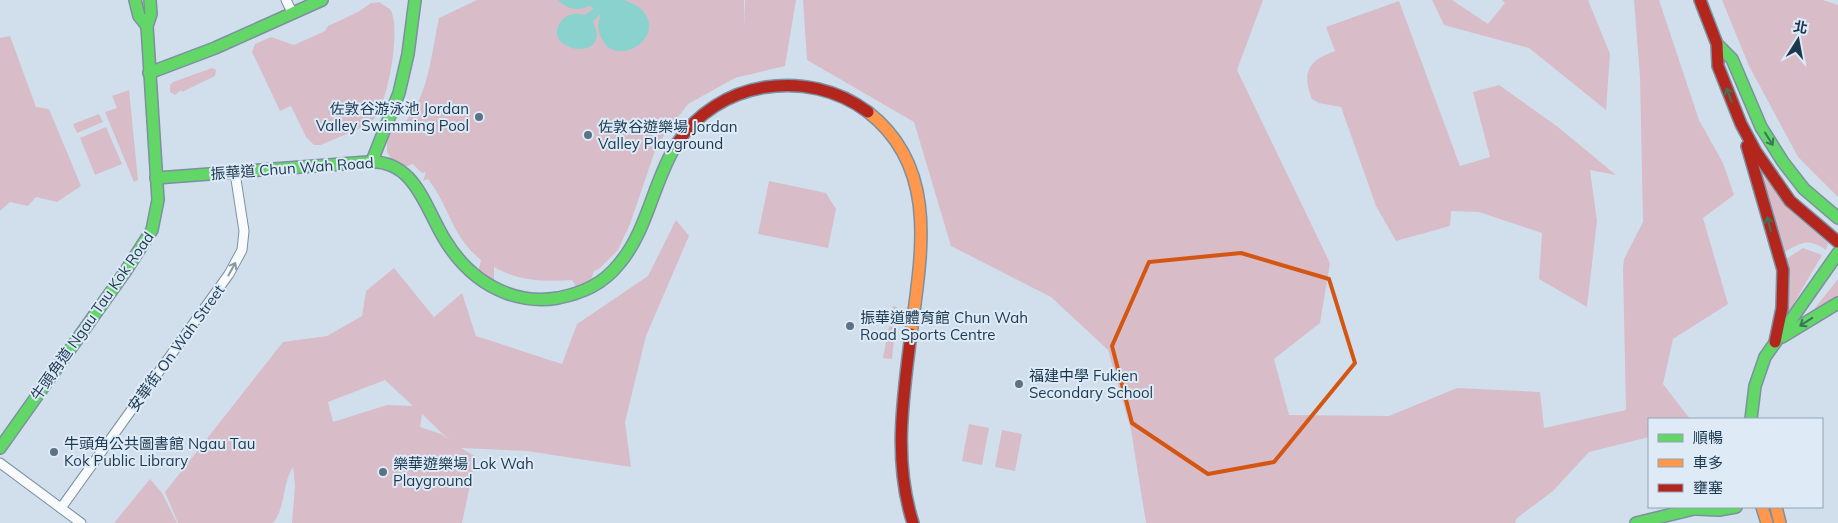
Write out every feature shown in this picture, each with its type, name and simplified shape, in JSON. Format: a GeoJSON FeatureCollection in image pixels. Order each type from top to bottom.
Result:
{"type":"FeatureCollection","features":[{"type":"Feature","properties":{"kind":"main road","name":"牛頭角道 Ngau Tau Kok Road"},"geometry":{"type":"LineString","coordinates":[[135,0],[139,16],[147,26]]}},
{"type":"Feature","properties":{"kind":"main road","name":"牛頭角道 Ngau Tau Kok Road"},"geometry":{"type":"LineString","coordinates":[[0,448],[144,244],[155,219],[158,200],[148,73],[147,26],[151,14],[150,0]]}},
{"type":"Feature","properties":{"kind":"main road"},"geometry":{"type":"LineString","coordinates":[[148,73],[200,56],[322,0]]}},
{"type":"Feature","properties":{"kind":"main road"},"geometry":{"type":"LineString","coordinates":[[372,161],[399,93],[408,54],[415,0]]}},
{"type":"Feature","properties":{"kind":"main road"},"geometry":{"type":"LineString","coordinates":[[1700,0],[1717,44],[1718,66],[1741,124],[1782,270],[1782,308],[1775,342]]}},
{"type":"Feature","properties":{"kind":"main road"},"geometry":{"type":"LineString","coordinates":[[1717,44],[1732,59],[1761,127],[1783,162],[1804,189],[1838,218]]}},
{"type":"Feature","properties":{"kind":"main road","name":"振華道 Chun Wah Road"},"geometry":{"type":"LineString","coordinates":[[156,178],[372,161],[390,163],[407,175],[422,195],[451,251],[476,278],[496,291],[510,296],[528,299],[556,299],[591,287],[614,270],[625,258],[638,235],[661,176],[675,147],[694,122],[721,102],[750,90],[789,84],[830,91],[861,106],[887,129],[898,143],[913,173],[920,205],[921,239],[901,438],[904,490],[913,523]]}},
{"type":"Feature","properties":{"kind":"main road"},"geometry":{"type":"LineString","coordinates":[[1741,124],[1763,164],[1790,201],[1838,242]]}},
{"type":"Feature","properties":{"kind":"main road"},"geometry":{"type":"LineString","coordinates":[[1751,418],[1755,386],[1765,357],[1838,253]]}},
{"type":"Feature","properties":{"kind":"main road"},"geometry":{"type":"LineString","coordinates":[[1775,342],[1838,303]]}},
{"type":"Feature","properties":{"kind":"main road"},"geometry":{"type":"LineString","coordinates":[[1636,523],[1699,508],[1718,510],[1730,508]]}},
{"type":"Feature","properties":{"kind":"main road"},"geometry":{"type":"LineString","coordinates":[[1762,508],[1767,523]]}},
{"type":"Feature","properties":{"kind":"main road"},"geometry":{"type":"LineString","coordinates":[[1776,508],[1780,523]]}},
{"type":"Feature","properties":{"kind":"street","name":"安華街 On Wah Street"},"geometry":{"type":"LineString","coordinates":[[61,508],[229,274],[238,258],[242,250],[244,231],[235,173]]}},
{"type":"Feature","properties":{"kind":"street"},"geometry":{"type":"LineString","coordinates":[[0,464],[82,523]]}},
{"type":"Feature","properties":{"kind":"highlighted area"},"geometry":{"type":"Polygon","coordinates":[[[1241,253],[1329,279],[1355,363],[1274,462],[1208,474],[1132,423],[1112,346],[1149,262],[1241,253]]]}},
{"type":"Feature","properties":{"kind":"shaded area"},"geometry":{"type":"Polygon","coordinates":[[[477,0],[744,0],[745,27],[745,0],[796,0],[785,66],[735,78],[688,104],[657,145],[630,224],[618,250],[600,268],[594,271],[590,283],[577,288],[572,280],[532,280],[503,272],[494,267],[494,284],[478,272],[481,260],[463,241],[428,179],[423,181],[426,172],[422,173],[413,164],[398,170],[387,152],[387,120],[402,125],[418,102],[428,75],[439,18],[477,0]]]}},
{"type":"Feature","properties":{"kind":"shaded area"},"geometry":{"type":"Polygon","coordinates":[[[558,0],[624,0],[641,9],[648,20],[649,31],[644,40],[635,47],[625,51],[614,50],[605,44],[599,32],[600,14],[593,22],[597,36],[593,44],[585,48],[575,49],[559,39],[557,30],[565,17],[573,14],[585,15],[593,9],[590,6],[573,9],[558,0]]]}},
{"type":"Feature","properties":{"kind":"shaded area"},"geometry":{"type":"Polygon","coordinates":[[[803,0],[1263,0],[1237,70],[1330,263],[1320,323],[1274,359],[1289,415],[1389,416],[1457,388],[1540,392],[1544,428],[1626,410],[1623,268],[1624,259],[1643,222],[1640,77],[1634,0],[1659,0],[1699,120],[1723,163],[1734,195],[1703,218],[1728,304],[1673,339],[1663,384],[1689,418],[1648,418],[1648,437],[1589,452],[1553,491],[1517,518],[1515,523],[1146,523],[1131,430],[1108,350],[1051,297],[951,246],[914,122],[807,60],[803,0]]]}},
{"type":"Feature","properties":{"kind":"shaded area"},"geometry":{"type":"Polygon","coordinates":[[[1432,0],[1452,0],[1488,24],[1505,3],[1502,0],[1588,0],[1610,54],[1606,110],[1529,48],[1444,25],[1432,0]]]}},
{"type":"Feature","properties":{"kind":"shaded area"},"geometry":{"type":"Polygon","coordinates":[[[1722,0],[1823,0],[1838,5],[1838,197],[1798,157],[1749,66],[1722,0]]]}},
{"type":"Feature","properties":{"kind":"shaded area"},"geometry":{"type":"Polygon","coordinates":[[[1399,1],[1460,166],[1490,157],[1473,92],[1499,85],[1558,127],[1616,175],[1590,170],[1597,221],[1587,307],[1539,279],[1542,233],[1479,212],[1451,211],[1450,226],[1396,241],[1376,206],[1341,107],[1319,103],[1312,99],[1307,81],[1313,63],[1319,58],[1335,51],[1326,27],[1399,1]]]}},
{"type":"Feature","properties":{"kind":"shaded area"},"geometry":{"type":"Polygon","coordinates":[[[379,2],[390,9],[395,31],[392,65],[379,112],[369,123],[321,145],[314,145],[306,137],[291,106],[280,111],[252,52],[255,44],[271,37],[294,45],[325,31],[328,26],[358,12],[371,3],[379,2]]]}},
{"type":"Feature","properties":{"kind":"shaded area"},"geometry":{"type":"Polygon","coordinates":[[[10,36],[36,107],[49,109],[81,186],[57,202],[36,197],[28,206],[10,202],[0,211],[0,38],[10,36]]]}},
{"type":"Feature","properties":{"kind":"shaded area"},"geometry":{"type":"Polygon","coordinates":[[[212,68],[216,70],[215,76],[182,92],[181,90],[175,95],[170,92],[170,85],[173,82],[212,68]]]}},
{"type":"Feature","properties":{"kind":"shaded area"},"geometry":{"type":"Polygon","coordinates":[[[129,90],[138,180],[134,182],[105,112],[117,108],[112,96],[129,90]]]}},
{"type":"Feature","properties":{"kind":"shaded area"},"geometry":{"type":"Polygon","coordinates":[[[99,114],[103,122],[77,133],[73,124],[99,114]]]}},
{"type":"Feature","properties":{"kind":"shaded area"},"geometry":{"type":"Polygon","coordinates":[[[106,127],[122,164],[95,175],[80,138],[106,127]]]}},
{"type":"Feature","properties":{"kind":"shaded area"},"geometry":{"type":"Polygon","coordinates":[[[1762,175],[1796,215],[1828,243],[1826,250],[1814,244],[1804,243],[1783,253],[1762,175]]]}},
{"type":"Feature","properties":{"kind":"shaded area"},"geometry":{"type":"Polygon","coordinates":[[[769,181],[826,193],[836,209],[828,248],[758,234],[769,181]]]}},
{"type":"Feature","properties":{"kind":"shaded area"},"geometry":{"type":"Polygon","coordinates":[[[676,220],[689,236],[646,336],[625,422],[631,467],[527,451],[461,448],[476,457],[462,523],[292,523],[295,486],[293,467],[287,481],[280,510],[273,523],[178,523],[165,492],[283,342],[327,336],[362,316],[366,291],[394,268],[434,317],[462,293],[476,336],[562,364],[577,324],[648,276],[676,220]],[[385,380],[328,402],[333,422],[387,405],[413,406],[385,380]],[[422,414],[420,427],[441,434],[449,440],[422,414]]]}},
{"type":"Feature","properties":{"kind":"shaded area"},"geometry":{"type":"Polygon","coordinates":[[[1803,248],[1822,255],[1787,315],[1790,275],[1786,259],[1803,248]]]}},
{"type":"Feature","properties":{"kind":"shaded area"},"geometry":{"type":"Polygon","coordinates":[[[1838,279],[1838,298],[1813,312],[1815,308],[1838,279]]]}},
{"type":"Feature","properties":{"kind":"shaded area"},"geometry":{"type":"Polygon","coordinates":[[[893,306],[897,307],[892,359],[883,358],[893,306]]]}},
{"type":"Feature","properties":{"kind":"shaded area"},"geometry":{"type":"Polygon","coordinates":[[[969,424],[989,428],[982,465],[962,461],[969,424]]]}},
{"type":"Feature","properties":{"kind":"shaded area"},"geometry":{"type":"Polygon","coordinates":[[[1002,430],[1022,434],[1015,471],[995,467],[1002,430]]]}},
{"type":"Feature","properties":{"kind":"shaded area"},"geometry":{"type":"Polygon","coordinates":[[[150,479],[162,493],[177,523],[114,523],[150,479]]]}},
{"type":"Feature","properties":{"kind":"traffic: fast"},"geometry":{"type":"LineString","coordinates":[[135,0],[139,16],[147,26]]}},
{"type":"Feature","properties":{"kind":"traffic: fast"},"geometry":{"type":"LineString","coordinates":[[0,448],[125,272],[152,230],[158,200],[147,26],[151,14],[150,0]]}},
{"type":"Feature","properties":{"kind":"traffic: fast"},"geometry":{"type":"LineString","coordinates":[[149,73],[215,48],[322,0]]}},
{"type":"Feature","properties":{"kind":"traffic: fast"},"geometry":{"type":"LineString","coordinates":[[372,161],[399,93],[408,54],[415,0]]}},
{"type":"Feature","properties":{"kind":"traffic: fast"},"geometry":{"type":"LineString","coordinates":[[1717,44],[1732,59],[1761,127],[1783,162],[1804,189],[1838,218]]}},
{"type":"Feature","properties":{"kind":"traffic: fast"},"geometry":{"type":"LineString","coordinates":[[156,178],[368,162],[384,163],[397,168],[408,177],[417,188],[445,240],[457,257],[479,278],[496,289],[512,295],[545,299],[567,296],[592,287],[619,264],[637,236],[661,174],[676,145]]}},
{"type":"Feature","properties":{"kind":"traffic: fast"},"geometry":{"type":"LineString","coordinates":[[1751,418],[1755,386],[1765,357],[1838,253]]}},
{"type":"Feature","properties":{"kind":"traffic: fast"},"geometry":{"type":"LineString","coordinates":[[1782,337],[1838,303]]}},
{"type":"Feature","properties":{"kind":"traffic: fast"},"geometry":{"type":"LineString","coordinates":[[1636,523],[1698,508]]}},
{"type":"Feature","properties":{"kind":"traffic: fast"},"geometry":{"type":"LineString","coordinates":[[1696,509],[1719,510],[1730,508]]}},
{"type":"Feature","properties":{"kind":"traffic: slow"},"geometry":{"type":"LineString","coordinates":[[868,112],[891,134],[906,159],[916,186],[920,214],[921,244],[911,334]]}},
{"type":"Feature","properties":{"kind":"traffic: slow"},"geometry":{"type":"LineString","coordinates":[[1762,508],[1767,523]]}},
{"type":"Feature","properties":{"kind":"traffic: slow"},"geometry":{"type":"LineString","coordinates":[[1776,508],[1780,523]]}},
{"type":"Feature","properties":{"kind":"traffic: jam"},"geometry":{"type":"LineString","coordinates":[[1700,0],[1717,44],[1718,66],[1741,124],[1756,152],[1790,201],[1838,242]]}},
{"type":"Feature","properties":{"kind":"traffic: jam"},"geometry":{"type":"LineString","coordinates":[[676,145],[694,123],[715,106],[739,94],[765,87],[792,86],[818,89],[844,98],[868,112]]}},
{"type":"Feature","properties":{"kind":"traffic: jam"},"geometry":{"type":"LineString","coordinates":[[1747,146],[1783,270],[1782,308],[1775,342]]}},
{"type":"Feature","properties":{"kind":"traffic: jam"},"geometry":{"type":"LineString","coordinates":[[911,334],[901,429],[901,453],[907,500],[913,523]]}},
{"type":"Feature","properties":{"kind":"place","name":"佐敦谷游泳池 Jordan Valley Swimming Pool"},"geometry":{"type":"Point","coordinates":[479,117]}},
{"type":"Feature","properties":{"kind":"place","name":"佐敦谷遊樂場 Jordan Valley Playground"},"geometry":{"type":"Point","coordinates":[588,135]}},
{"type":"Feature","properties":{"kind":"place","name":"振華道體育館 Chun Wah Road Sports Centre"},"geometry":{"type":"Point","coordinates":[850,326]}},
{"type":"Feature","properties":{"kind":"place","name":"福建中學 Fukien Secondary School"},"geometry":{"type":"Point","coordinates":[1019,384]}},
{"type":"Feature","properties":{"kind":"place","name":"牛頭角公共圖書館 Ngau Tau Kok Public Library"},"geometry":{"type":"Point","coordinates":[54,452]}},
{"type":"Feature","properties":{"kind":"place","name":"樂華遊樂場 Lok Wah Playground"},"geometry":{"type":"Point","coordinates":[383,472]}}]}
